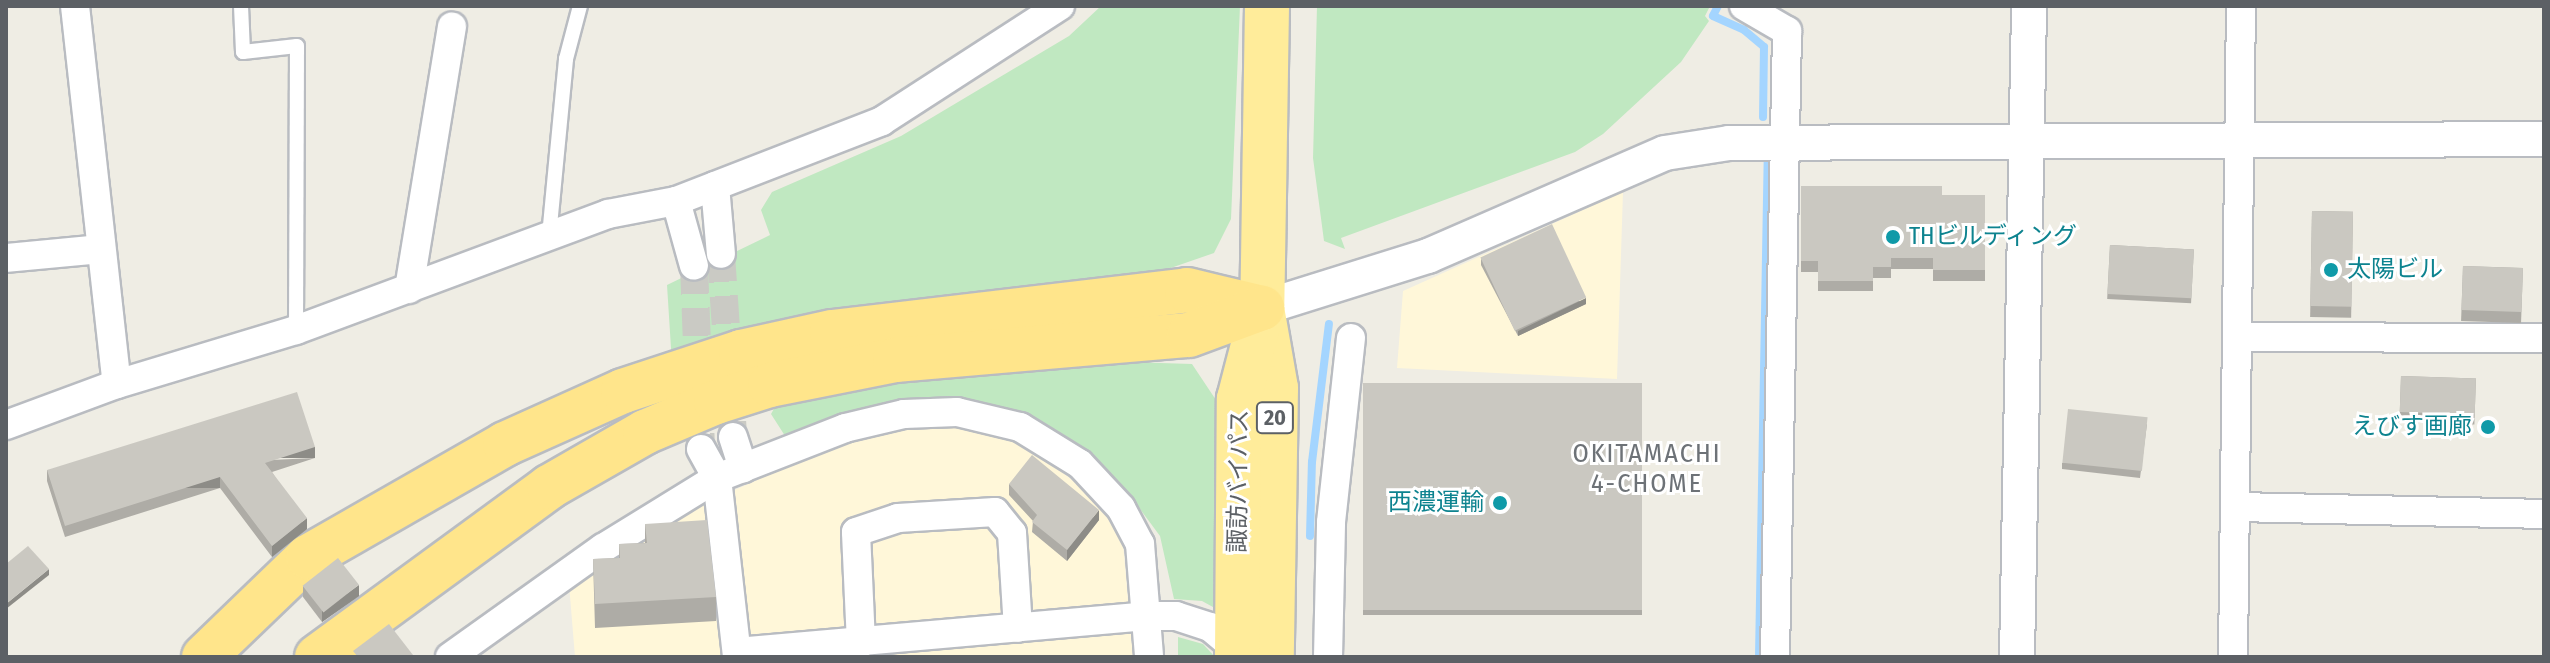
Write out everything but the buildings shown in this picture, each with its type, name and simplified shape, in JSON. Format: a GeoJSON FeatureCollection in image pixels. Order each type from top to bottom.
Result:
{"type":"FeatureCollection","features":[{"type":"Feature","properties":{"kind":"highway","name":"諏訪バイパス"},"geometry":{"type":"LineString","coordinates":[[1249,655],[1276,388],[1262,308],[1267,6]]}},
{"type":"Feature","properties":{"kind":"highway"},"geometry":{"type":"LineString","coordinates":[[204,657],[308,557],[505,444],[623,391],[726,357],[832,332],[1187,290],[1262,308]]}},
{"type":"Feature","properties":{"kind":"highway"},"geometry":{"type":"LineString","coordinates":[[317,657],[549,487],[645,432],[716,402],[770,385],[895,360],[1189,335],[1262,308]]}},
{"type":"Feature","properties":{"kind":"street"},"geometry":{"type":"LineString","coordinates":[[75,6],[117,384]]}},
{"type":"Feature","properties":{"kind":"street"},"geometry":{"type":"LineString","coordinates":[[6,425],[117,384],[296,330],[608,214],[676,201],[882,121],[1060,6]]}},
{"type":"Feature","properties":{"kind":"street"},"geometry":{"type":"LineString","coordinates":[[1744,6],[1787,31],[1775,657]]}},
{"type":"Feature","properties":{"kind":"street"},"geometry":{"type":"LineString","coordinates":[[2017,657],[2029,6]]}},
{"type":"Feature","properties":{"kind":"street"},"geometry":{"type":"LineString","coordinates":[[2233,657],[2237,507],[2236,139],[2241,6]]}},
{"type":"Feature","properties":{"kind":"street"},"geometry":{"type":"LineString","coordinates":[[409,289],[452,26]]}},
{"type":"Feature","properties":{"kind":"street"},"geometry":{"type":"LineString","coordinates":[[1262,308],[1428,256],[1665,153],[1729,143],[2544,139]]}},
{"type":"Feature","properties":{"kind":"street"},"geometry":{"type":"LineString","coordinates":[[715,186],[721,254]]}},
{"type":"Feature","properties":{"kind":"street"},"geometry":{"type":"LineString","coordinates":[[676,201],[694,266]]}},
{"type":"Feature","properties":{"kind":"street"},"geometry":{"type":"LineString","coordinates":[[6,258],[101,249]]}},
{"type":"Feature","properties":{"kind":"street"},"geometry":{"type":"LineString","coordinates":[[2237,337],[2544,338]]}},
{"type":"Feature","properties":{"kind":"street"},"geometry":{"type":"LineString","coordinates":[[1328,657],[1331,522],[1351,338]]}},
{"type":"Feature","properties":{"kind":"street"},"geometry":{"type":"LineString","coordinates":[[450,657],[603,548],[730,473],[845,428],[904,414],[957,412],[1020,427],[1080,464],[1121,508],[1140,544],[1149,616],[1149,657]]}},
{"type":"Feature","properties":{"kind":"street"},"geometry":{"type":"LineString","coordinates":[[733,437],[730,473],[737,654],[1176,616],[1210,627],[1249,655]]}},
{"type":"Feature","properties":{"kind":"street"},"geometry":{"type":"LineString","coordinates":[[701,449],[730,473]]}},
{"type":"Feature","properties":{"kind":"street"},"geometry":{"type":"LineString","coordinates":[[2237,507],[2544,514]]}},
{"type":"Feature","properties":{"kind":"street"},"geometry":{"type":"LineString","coordinates":[[861,643],[856,532],[898,518],[995,512],[1012,533],[1018,628]]}},
{"type":"Feature","properties":{"kind":"lane"},"geometry":{"type":"LineString","coordinates":[[241,6],[243,52],[297,46],[296,330]]}},
{"type":"Feature","properties":{"kind":"lane"},"geometry":{"type":"LineString","coordinates":[[549,236],[566,59],[580,6]]}},
{"type":"Feature","properties":{"kind":"shaded area"},"geometry":{"type":"Polygon","coordinates":[[[1623,192],[1617,379],[1397,368],[1403,291],[1623,192]]]}},
{"type":"Feature","properties":{"kind":"shaded area"},"geometry":{"type":"Polygon","coordinates":[[[948,423],[988,431],[1036,451],[1104,506],[1122,532],[1133,657],[575,657],[569,584],[694,508],[848,440],[901,426],[948,423]]]}},
{"type":"Feature","properties":{"kind":"green space"},"geometry":{"type":"Polygon","coordinates":[[[1101,6],[1240,6],[1231,219],[1214,253],[1162,271],[806,328],[672,364],[667,285],[770,235],[761,210],[772,192],[901,136],[1069,36],[1101,6]]]}},
{"type":"Feature","properties":{"kind":"green space"},"geometry":{"type":"Polygon","coordinates":[[[1317,6],[1710,6],[1705,16],[1709,21],[1681,62],[1603,134],[1575,152],[1341,238],[1345,249],[1324,241],[1313,158],[1317,6]]]}},
{"type":"Feature","properties":{"kind":"green space"},"geometry":{"type":"Polygon","coordinates":[[[1129,362],[1192,364],[1218,403],[1222,612],[1202,601],[1174,599],[1160,536],[1137,505],[1105,474],[1015,415],[787,439],[771,414],[775,407],[849,383],[1129,362]]]}},
{"type":"Feature","properties":{"kind":"green space"},"geometry":{"type":"Polygon","coordinates":[[[1178,637],[1203,644],[1215,657],[1178,657],[1178,637]]]}},
{"type":"Feature","properties":{"kind":"waterway"},"geometry":{"type":"LineString","coordinates":[[1718,6],[1713,16],[1744,30],[1764,47],[1763,117]]}},
{"type":"Feature","properties":{"kind":"waterway"},"geometry":{"type":"LineString","coordinates":[[1759,657],[1768,162]]}},
{"type":"Feature","properties":{"kind":"waterway"},"geometry":{"type":"LineString","coordinates":[[1310,536],[1312,462],[1329,324]]}},
{"type":"Feature","properties":{"kind":"tunnel"},"geometry":{"type":"LineString","coordinates":[[721,254],[733,437]]}},
{"type":"Feature","properties":{"kind":"tunnel"},"geometry":{"type":"LineString","coordinates":[[694,266],[701,449]]}},
{"type":"Feature","properties":{"kind":"place","name":"THビルディング"},"geometry":{"type":"Point","coordinates":[1893,237]}},
{"type":"Feature","properties":{"kind":"place","name":"太陽ビル"},"geometry":{"type":"Point","coordinates":[2331,270]}},
{"type":"Feature","properties":{"kind":"place","name":"えびす画廊"},"geometry":{"type":"Point","coordinates":[2488,427]}},
{"type":"Feature","properties":{"kind":"place","name":"西濃運輸"},"geometry":{"type":"Point","coordinates":[1500,503]}},
{"type":"Feature","properties":{"kind":"district","name":"OKITAMACHI 4-CHOME"},"geometry":{"type":"Point","coordinates":[1647,469]}}]}
